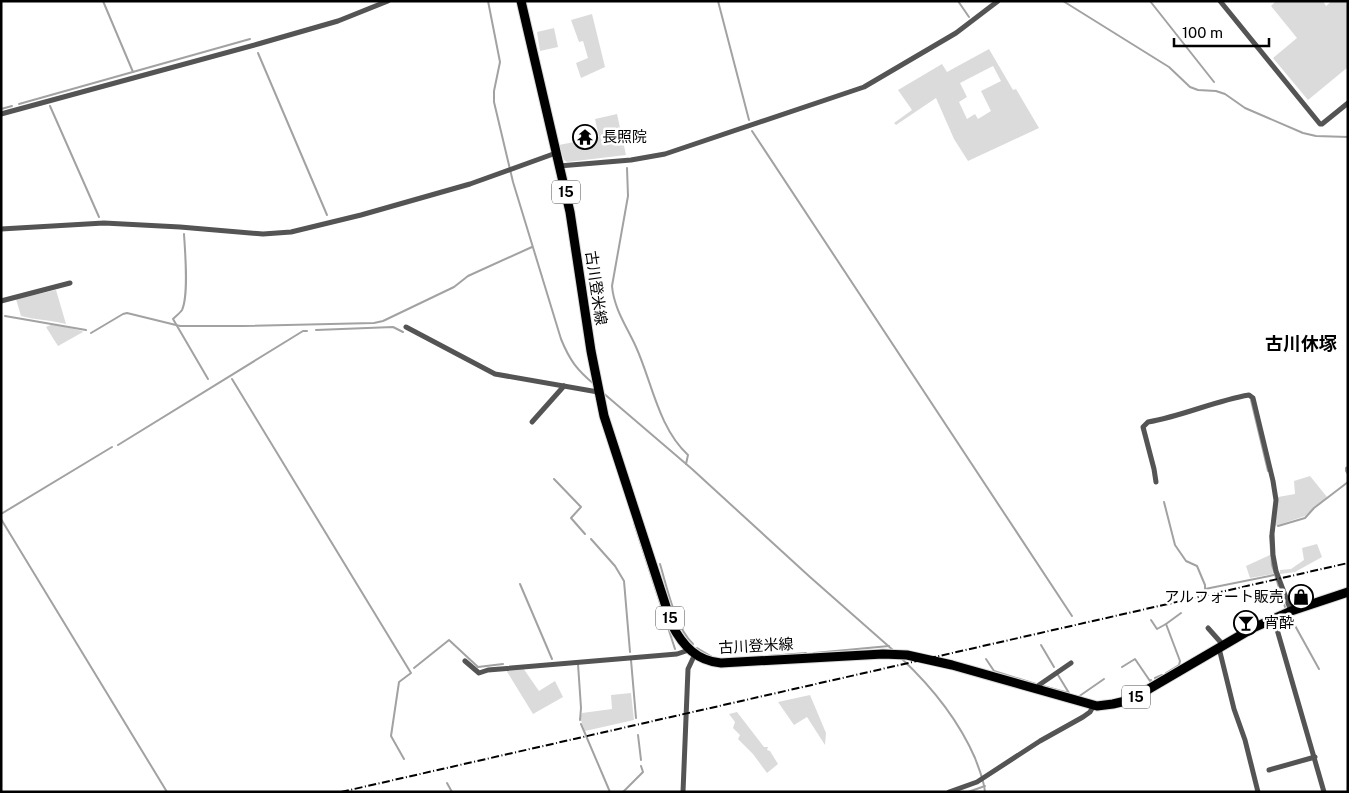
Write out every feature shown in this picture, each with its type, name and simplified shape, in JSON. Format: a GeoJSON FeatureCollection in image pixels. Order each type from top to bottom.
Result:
{"type":"FeatureCollection","features":[{"type":"Feature","properties":{"kind":"main road","name":"古川登米線"},"geometry":{"type":"LineString","coordinates":[[522,1],[576,247],[598,388],[611,441],[672,625],[678,636],[692,652],[712,662],[721,663],[885,654],[907,655],[952,665],[1094,705],[1113,704],[1130,700],[1221,647],[1274,619],[1348,592]]}},
{"type":"Feature","properties":{"kind":"street"},"geometry":{"type":"LineString","coordinates":[[1,114],[258,44],[338,20],[388,1]]}},
{"type":"Feature","properties":{"kind":"street"},"geometry":{"type":"LineString","coordinates":[[559,166],[631,160],[665,154],[864,87],[956,33],[998,1]]}},
{"type":"Feature","properties":{"kind":"street"},"geometry":{"type":"LineString","coordinates":[[1220,1],[1320,124],[1348,103]]}},
{"type":"Feature","properties":{"kind":"street"},"geometry":{"type":"LineString","coordinates":[[1,229],[104,223],[263,234],[291,232],[361,215],[470,184],[508,172],[556,153]]}},
{"type":"Feature","properties":{"kind":"street"},"geometry":{"type":"LineString","coordinates":[[1,301],[70,282]]}},
{"type":"Feature","properties":{"kind":"street"},"geometry":{"type":"LineString","coordinates":[[406,327],[448,351],[495,374],[564,386],[598,388]]}},
{"type":"Feature","properties":{"kind":"street"},"geometry":{"type":"LineString","coordinates":[[532,422],[564,386]]}},
{"type":"Feature","properties":{"kind":"street"},"geometry":{"type":"LineString","coordinates":[[1156,482],[1143,427],[1145,424],[1180,415],[1230,398],[1249,395],[1253,398],[1276,500],[1272,534],[1273,555],[1276,571],[1291,612]]}},
{"type":"Feature","properties":{"kind":"street"},"geometry":{"type":"LineString","coordinates":[[1274,619],[1324,792]]}},
{"type":"Feature","properties":{"kind":"street"},"geometry":{"type":"LineString","coordinates":[[1208,628],[1221,647],[1234,709],[1245,740],[1258,792]]}},
{"type":"Feature","properties":{"kind":"street"},"geometry":{"type":"LineString","coordinates":[[465,661],[479,673],[488,670],[692,652],[688,669],[683,792]]}},
{"type":"Feature","properties":{"kind":"street"},"geometry":{"type":"LineString","coordinates":[[1038,690],[1040,684],[1070,663]]}},
{"type":"Feature","properties":{"kind":"street"},"geometry":{"type":"LineString","coordinates":[[949,792],[987,776],[1040,741],[1083,717],[1090,712],[1094,705]]}},
{"type":"Feature","properties":{"kind":"street"},"geometry":{"type":"LineString","coordinates":[[1269,770],[1315,757]]}},
{"type":"Feature","properties":{"kind":"shaded area"},"geometry":{"type":"Polygon","coordinates":[[[1276,1],[1323,1],[1326,6],[1332,1],[1348,1],[1348,67],[1308,100],[1273,58],[1297,38],[1271,6],[1276,1]]]}},
{"type":"Feature","properties":{"kind":"shaded area"},"geometry":{"type":"Polygon","coordinates":[[[592,14],[605,67],[581,78],[576,63],[588,58],[583,41],[579,42],[571,20],[592,14]]]}},
{"type":"Feature","properties":{"kind":"shaded area"},"geometry":{"type":"Polygon","coordinates":[[[554,28],[558,47],[540,51],[537,32],[554,28]]]}},
{"type":"Feature","properties":{"kind":"shaded area"},"geometry":{"type":"Polygon","coordinates":[[[989,49],[1013,90],[1016,89],[1039,128],[968,161],[954,139],[936,98],[896,125],[894,123],[912,110],[898,90],[942,64],[947,72],[989,49]],[[993,66],[960,83],[967,97],[959,102],[967,119],[975,114],[978,119],[991,111],[981,91],[1001,81],[993,66]]]}},
{"type":"Feature","properties":{"kind":"shaded area"},"geometry":{"type":"Polygon","coordinates":[[[617,114],[626,155],[567,162],[564,160],[559,145],[599,137],[595,119],[617,114]]]}},
{"type":"Feature","properties":{"kind":"shaded area"},"geometry":{"type":"Polygon","coordinates":[[[56,290],[66,324],[21,316],[16,299],[56,290]]]}},
{"type":"Feature","properties":{"kind":"shaded area"},"geometry":{"type":"Polygon","coordinates":[[[53,324],[83,332],[58,346],[46,327],[53,324]]]}},
{"type":"Feature","properties":{"kind":"shaded area"},"geometry":{"type":"Polygon","coordinates":[[[1310,476],[1327,497],[1305,516],[1275,526],[1278,497],[1295,494],[1294,481],[1310,476]]]}},
{"type":"Feature","properties":{"kind":"shaded area"},"geometry":{"type":"Polygon","coordinates":[[[1317,544],[1322,557],[1295,572],[1280,574],[1280,570],[1291,569],[1304,560],[1302,548],[1317,544]]]}},
{"type":"Feature","properties":{"kind":"shaded area"},"geometry":{"type":"Polygon","coordinates":[[[1270,555],[1273,574],[1250,578],[1246,566],[1270,555]]]}},
{"type":"Feature","properties":{"kind":"shaded area"},"geometry":{"type":"Polygon","coordinates":[[[523,668],[539,691],[555,681],[563,697],[533,714],[506,670],[523,668]]]}},
{"type":"Feature","properties":{"kind":"shaded area"},"geometry":{"type":"Polygon","coordinates":[[[631,693],[634,720],[585,731],[580,718],[582,713],[612,709],[611,695],[631,693]]]}},
{"type":"Feature","properties":{"kind":"shaded area"},"geometry":{"type":"Polygon","coordinates":[[[810,695],[826,733],[825,745],[807,717],[794,725],[778,702],[810,695]]]}},
{"type":"Feature","properties":{"kind":"shaded area"},"geometry":{"type":"Polygon","coordinates":[[[737,712],[764,747],[768,747],[767,750],[770,751],[778,764],[767,773],[753,754],[738,739],[740,735],[733,728],[735,722],[729,714],[737,712]]]}},
{"type":"Feature","properties":{"kind":"waterway"},"geometry":{"type":"LineString","coordinates":[[103,1],[133,72]]}},
{"type":"Feature","properties":{"kind":"waterway"},"geometry":{"type":"LineString","coordinates":[[488,1],[500,62],[494,91],[494,102],[513,182],[561,339],[575,365],[595,385]]}},
{"type":"Feature","properties":{"kind":"waterway"},"geometry":{"type":"LineString","coordinates":[[718,1],[749,120]]}},
{"type":"Feature","properties":{"kind":"waterway"},"geometry":{"type":"LineString","coordinates":[[958,1],[969,17]]}},
{"type":"Feature","properties":{"kind":"waterway"},"geometry":{"type":"LineString","coordinates":[[1063,1],[1169,67],[1190,87],[1225,94],[1245,108],[1303,133],[1316,136],[1348,137]]}},
{"type":"Feature","properties":{"kind":"waterway"},"geometry":{"type":"LineString","coordinates":[[1150,1],[1214,82]]}},
{"type":"Feature","properties":{"kind":"waterway"},"geometry":{"type":"LineString","coordinates":[[19,104],[250,39]]}},
{"type":"Feature","properties":{"kind":"waterway"},"geometry":{"type":"LineString","coordinates":[[258,53],[327,215]]}},
{"type":"Feature","properties":{"kind":"waterway"},"geometry":{"type":"LineString","coordinates":[[1,109],[12,106]]}},
{"type":"Feature","properties":{"kind":"waterway"},"geometry":{"type":"LineString","coordinates":[[50,106],[99,217]]}},
{"type":"Feature","properties":{"kind":"waterway"},"geometry":{"type":"LineString","coordinates":[[752,131],[1072,616]]}},
{"type":"Feature","properties":{"kind":"waterway"},"geometry":{"type":"LineString","coordinates":[[627,168],[628,196],[612,286],[613,294],[669,431],[688,455],[686,464]]}},
{"type":"Feature","properties":{"kind":"waterway"},"geometry":{"type":"LineString","coordinates":[[184,234],[186,273],[184,303],[182,310],[173,319],[208,379]]}},
{"type":"Feature","properties":{"kind":"waterway"},"geometry":{"type":"LineString","coordinates":[[91,333],[127,313],[180,326],[374,323],[383,321],[454,287],[468,276],[532,247]]}},
{"type":"Feature","properties":{"kind":"waterway"},"geometry":{"type":"LineString","coordinates":[[5,316],[86,330]]}},
{"type":"Feature","properties":{"kind":"waterway"},"geometry":{"type":"LineString","coordinates":[[316,330],[393,327],[403,332]]}},
{"type":"Feature","properties":{"kind":"waterway"},"geometry":{"type":"LineString","coordinates":[[118,445],[303,331],[307,331]]}},
{"type":"Feature","properties":{"kind":"waterway"},"geometry":{"type":"LineString","coordinates":[[232,379],[411,673],[399,682],[391,736],[404,759]]}},
{"type":"Feature","properties":{"kind":"waterway"},"geometry":{"type":"LineString","coordinates":[[602,392],[692,469],[894,651]]}},
{"type":"Feature","properties":{"kind":"waterway"},"geometry":{"type":"LineString","coordinates":[[1251,400],[1268,471]]}},
{"type":"Feature","properties":{"kind":"waterway"},"geometry":{"type":"LineString","coordinates":[[1,514],[112,447]]}},
{"type":"Feature","properties":{"kind":"waterway"},"geometry":{"type":"LineString","coordinates":[[1348,467],[1346,468],[1348,474]]}},
{"type":"Feature","properties":{"kind":"waterway"},"geometry":{"type":"LineString","coordinates":[[554,479],[581,507],[571,518],[585,534]]}},
{"type":"Feature","properties":{"kind":"waterway"},"geometry":{"type":"LineString","coordinates":[[1278,526],[1305,518],[1314,508],[1348,482]]}},
{"type":"Feature","properties":{"kind":"waterway"},"geometry":{"type":"LineString","coordinates":[[1164,502],[1175,545],[1186,561],[1197,566],[1205,585],[1205,591]]}},
{"type":"Feature","properties":{"kind":"waterway"},"geometry":{"type":"LineString","coordinates":[[1,519],[167,792]]}},
{"type":"Feature","properties":{"kind":"waterway"},"geometry":{"type":"LineString","coordinates":[[634,523],[675,649]]}},
{"type":"Feature","properties":{"kind":"waterway"},"geometry":{"type":"LineString","coordinates":[[1270,536],[1272,565],[1285,607]]}},
{"type":"Feature","properties":{"kind":"waterway"},"geometry":{"type":"LineString","coordinates":[[591,539],[615,566],[624,581],[630,652]]}},
{"type":"Feature","properties":{"kind":"waterway"},"geometry":{"type":"LineString","coordinates":[[660,564],[676,617],[681,628],[693,644]]}},
{"type":"Feature","properties":{"kind":"waterway"},"geometry":{"type":"LineString","coordinates":[[1205,589],[1274,575]]}},
{"type":"Feature","properties":{"kind":"waterway"},"geometry":{"type":"LineString","coordinates":[[520,584],[552,659]]}},
{"type":"Feature","properties":{"kind":"waterway"},"geometry":{"type":"LineString","coordinates":[[1151,620],[1157,629],[1181,613]]}},
{"type":"Feature","properties":{"kind":"waterway"},"geometry":{"type":"LineString","coordinates":[[1293,622],[1319,669]]}},
{"type":"Feature","properties":{"kind":"waterway"},"geometry":{"type":"LineString","coordinates":[[1166,624],[1180,661],[1179,665],[1166,673]]}},
{"type":"Feature","properties":{"kind":"waterway"},"geometry":{"type":"LineString","coordinates":[[414,668],[449,640],[478,667],[503,664]]}},
{"type":"Feature","properties":{"kind":"waterway"},"geometry":{"type":"LineString","coordinates":[[1041,645],[1054,667]]}},
{"type":"Feature","properties":{"kind":"waterway"},"geometry":{"type":"LineString","coordinates":[[814,653],[889,646]]}},
{"type":"Feature","properties":{"kind":"waterway"},"geometry":{"type":"LineString","coordinates":[[697,648],[714,658]]}},
{"type":"Feature","properties":{"kind":"waterway"},"geometry":{"type":"LineString","coordinates":[[768,656],[806,653]]}},
{"type":"Feature","properties":{"kind":"waterway"},"geometry":{"type":"LineString","coordinates":[[901,658],[934,692],[961,730],[975,758],[985,792]]}},
{"type":"Feature","properties":{"kind":"waterway"},"geometry":{"type":"LineString","coordinates":[[986,659],[994,671],[1036,684]]}},
{"type":"Feature","properties":{"kind":"waterway"},"geometry":{"type":"LineString","coordinates":[[1122,667],[1135,659],[1151,680]]}},
{"type":"Feature","properties":{"kind":"waterway"},"geometry":{"type":"LineString","coordinates":[[631,660],[636,718]]}},
{"type":"Feature","properties":{"kind":"waterway"},"geometry":{"type":"LineString","coordinates":[[578,664],[580,720]]}},
{"type":"Feature","properties":{"kind":"waterway"},"geometry":{"type":"LineString","coordinates":[[1043,686],[1069,693],[1058,675]]}},
{"type":"Feature","properties":{"kind":"waterway"},"geometry":{"type":"LineString","coordinates":[[1155,678],[1162,675]]}},
{"type":"Feature","properties":{"kind":"waterway"},"geometry":{"type":"LineString","coordinates":[[1078,697],[1104,679]]}},
{"type":"Feature","properties":{"kind":"waterway"},"geometry":{"type":"LineString","coordinates":[[581,724],[610,792]]}},
{"type":"Feature","properties":{"kind":"waterway"},"geometry":{"type":"LineString","coordinates":[[638,735],[641,760]]}},
{"type":"Feature","properties":{"kind":"waterway"},"geometry":{"type":"LineString","coordinates":[[623,792],[643,772],[641,766]]}},
{"type":"Feature","properties":{"kind":"waterway"},"geometry":{"type":"LineString","coordinates":[[447,783],[452,792]]}},
{"type":"Feature","properties":{"kind":"waterway"},"geometry":{"type":"LineString","coordinates":[[968,792],[985,786]]}},
{"type":"Feature","properties":{"kind":"railway"},"geometry":{"type":"LineString","coordinates":[[341,792],[1348,563]]}},
{"type":"Feature","properties":{"kind":"place","name":"長照院"},"geometry":{"type":"Point","coordinates":[585,137]}},
{"type":"Feature","properties":{"kind":"place","name":"アルフォート販売"},"geometry":{"type":"Point","coordinates":[1301,597]}},
{"type":"Feature","properties":{"kind":"place","name":"宵酔"},"geometry":{"type":"Point","coordinates":[1246,623]}},
{"type":"Feature","properties":{"kind":"district","name":"古川休塚"},"geometry":{"type":"Point","coordinates":[1301,344]}}]}
